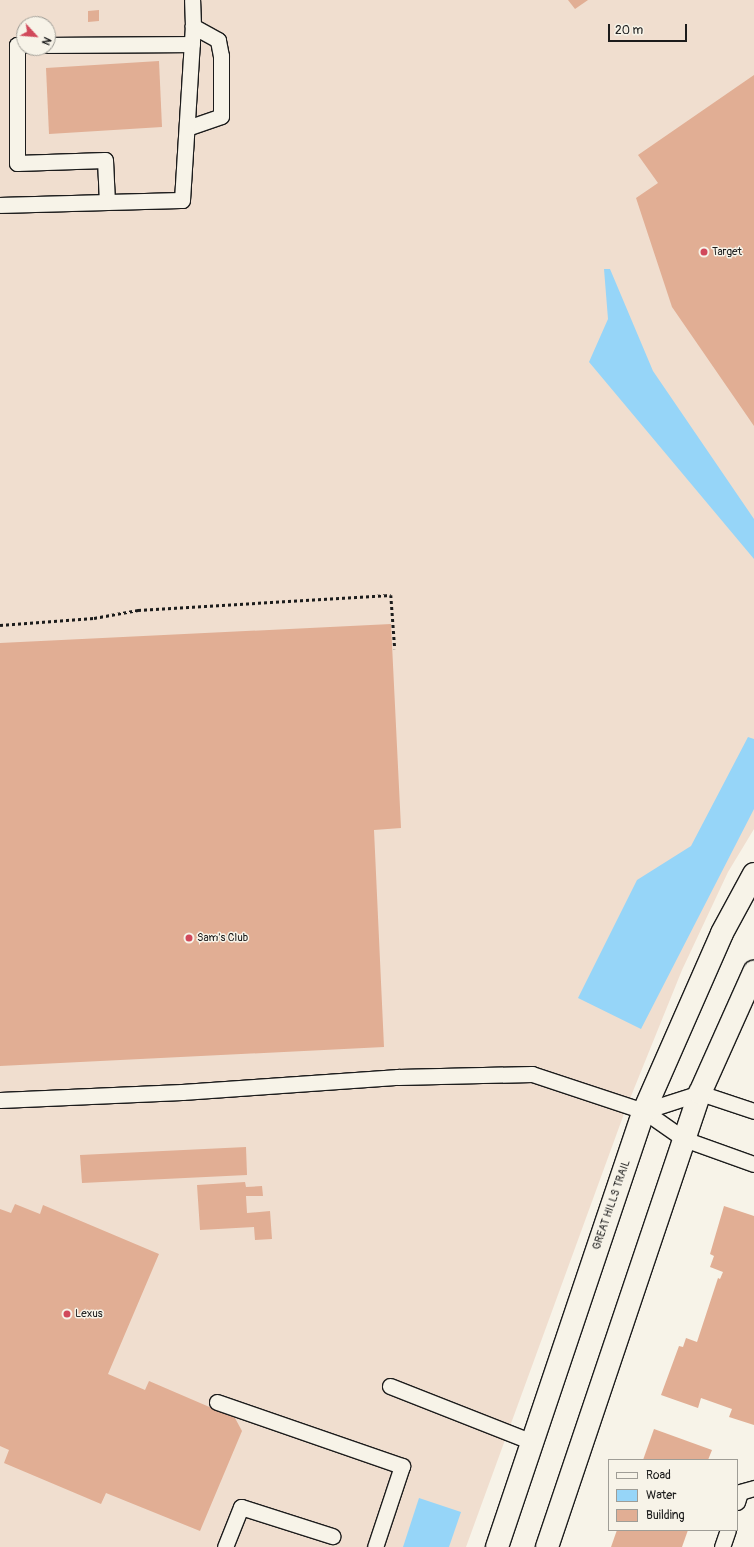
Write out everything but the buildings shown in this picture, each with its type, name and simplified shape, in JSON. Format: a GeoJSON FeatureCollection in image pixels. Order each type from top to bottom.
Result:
{"type":"FeatureCollection","features":[{"type":"Feature","properties":{"kind":"street","name":"GREAT HILLS TRAIL"},"geometry":{"type":"LineString","coordinates":[[496,1547],[644,1111],[722,933],[754,874]]}},
{"type":"Feature","properties":{"kind":"street"},"geometry":{"type":"LineString","coordinates":[[547,1547],[700,1093],[754,972]]}},
{"type":"Feature","properties":{"kind":"lane"},"geometry":{"type":"LineString","coordinates":[[0,205],[182,200],[193,26],[192,0]]}},
{"type":"Feature","properties":{"kind":"lane"},"geometry":{"type":"LineString","coordinates":[[187,128],[221,116],[221,56],[218,40],[193,26]]}},
{"type":"Feature","properties":{"kind":"lane"},"geometry":{"type":"LineString","coordinates":[[56,45],[192,44]]}},
{"type":"Feature","properties":{"kind":"lane"},"geometry":{"type":"LineString","coordinates":[[18,56],[17,163],[105,160],[107,202]]}},
{"type":"Feature","properties":{"kind":"lane"},"geometry":{"type":"LineString","coordinates":[[0,1100],[182,1092],[398,1077],[532,1074],[644,1111],[684,1139],[754,1164]]}},
{"type":"Feature","properties":{"kind":"lane"},"geometry":{"type":"LineString","coordinates":[[644,1111],[700,1093],[754,1110]]}},
{"type":"Feature","properties":{"kind":"lane"},"geometry":{"type":"LineString","coordinates":[[390,1386],[532,1442]]}},
{"type":"Feature","properties":{"kind":"lane"},"geometry":{"type":"LineString","coordinates":[[217,1402],[402,1466],[375,1547]]}},
{"type":"Feature","properties":{"kind":"lane"},"geometry":{"type":"LineString","coordinates":[[738,1499],[740,1492],[754,1488]]}},
{"type":"Feature","properties":{"kind":"lane"},"geometry":{"type":"LineString","coordinates":[[225,1547],[241,1507],[332,1536]]}},
{"type":"Feature","properties":{"kind":"lane"},"geometry":{"type":"LineString","coordinates":[[722,1547],[728,1531]]}},
{"type":"Feature","properties":{"kind":"path"},"geometry":{"type":"LineString","coordinates":[[0,626],[94,618],[138,610],[391,596],[395,649]]}},
{"type":"Feature","properties":{"kind":"shaded area"},"geometry":{"type":"Polygon","coordinates":[[[0,0],[754,0],[754,829],[728,872],[682,970],[625,1111],[466,1547],[0,1547],[0,0]]]}},
{"type":"Feature","properties":{"kind":"water"},"geometry":{"type":"Polygon","coordinates":[[[604,269],[610,269],[653,371],[754,519],[754,559],[589,362],[608,319],[604,269]]]}},
{"type":"Feature","properties":{"kind":"water"},"geometry":{"type":"Polygon","coordinates":[[[748,737],[754,739],[754,809],[641,1029],[578,998],[637,880],[691,846],[748,737]]]}},
{"type":"Feature","properties":{"kind":"water"},"geometry":{"type":"Polygon","coordinates":[[[419,1498],[461,1512],[449,1547],[403,1547],[419,1498]]]}},
{"type":"Feature","properties":{"kind":"place","name":"Target"},"geometry":{"type":"Point","coordinates":[704,252]}},
{"type":"Feature","properties":{"kind":"place","name":"Sam's Club"},"geometry":{"type":"Point","coordinates":[189,938]}},
{"type":"Feature","properties":{"kind":"place","name":"Lexus"},"geometry":{"type":"Point","coordinates":[67,1314]}}]}
